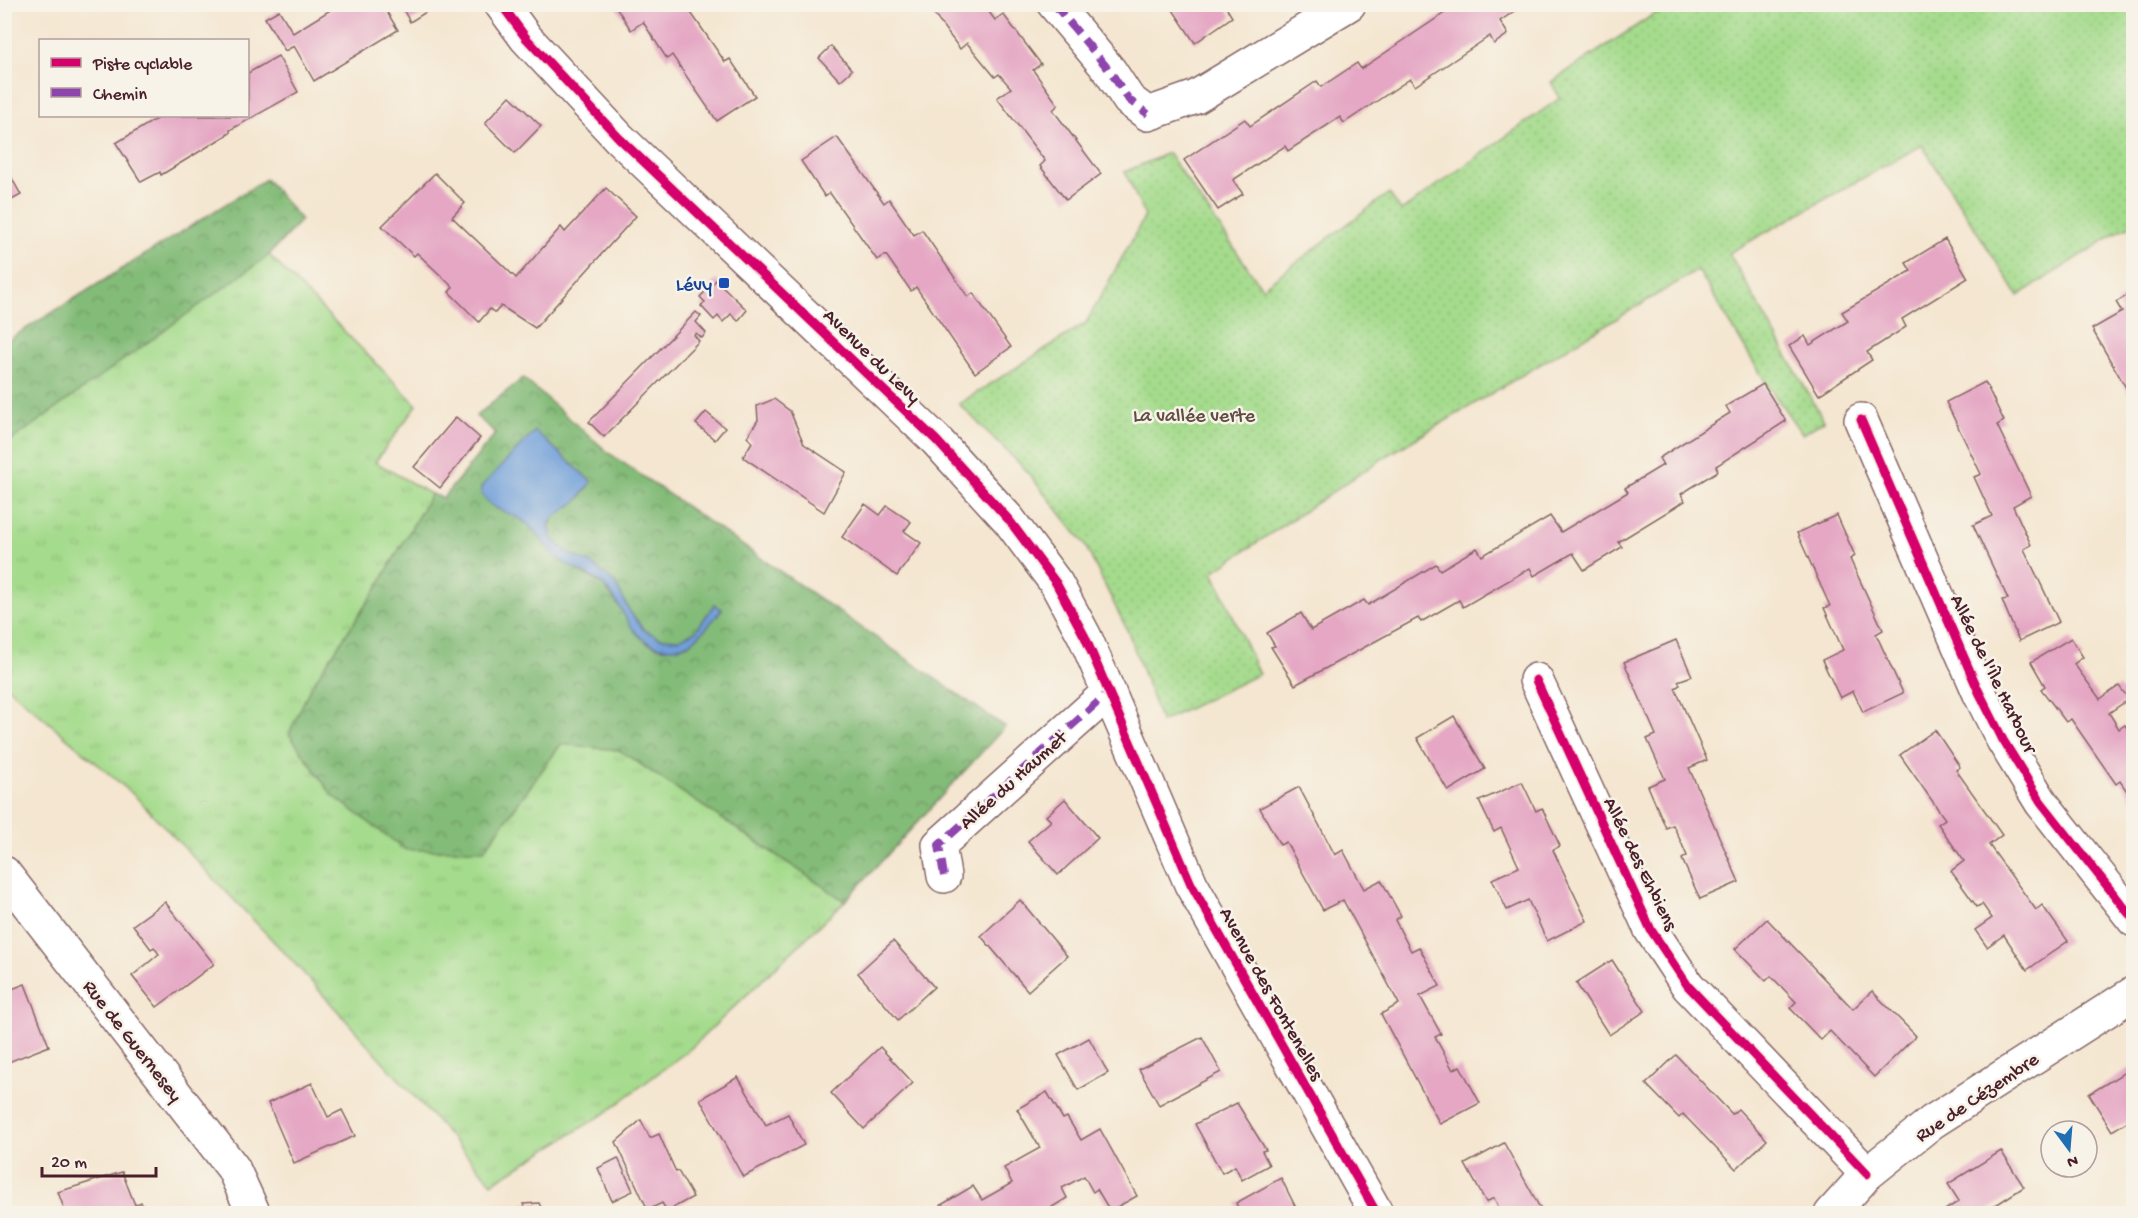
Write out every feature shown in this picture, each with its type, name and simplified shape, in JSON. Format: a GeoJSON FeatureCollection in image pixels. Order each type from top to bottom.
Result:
{"type":"FeatureCollection","features":[{"type":"Feature","properties":{"kind":"street","name":"Avenue du Levy"},"geometry":{"type":"LineString","coordinates":[[501,4],[526,38],[619,138],[936,440],[1009,520],[1056,583],[1085,637],[1147,784]]}},
{"type":"Feature","properties":{"kind":"street"},"geometry":{"type":"LineString","coordinates":[[1054,4],[1110,71],[1129,100],[1149,114],[1196,97],[1349,4]]}},
{"type":"Feature","properties":{"kind":"street","name":"Allée de l'Île Harbour"},"geometry":{"type":"LineString","coordinates":[[1861,420],[1979,692],[2003,740],[2041,802],[2133,920]]}},
{"type":"Feature","properties":{"kind":"street","name":"Allée des Ehbiens"},"geometry":{"type":"LineString","coordinates":[[1536,680],[1651,930],[1688,986],[1867,1174]]}},
{"type":"Feature","properties":{"kind":"street","name":"Allée du Haumet"},"geometry":{"type":"LineString","coordinates":[[944,876],[939,845],[1109,692]]}},
{"type":"Feature","properties":{"kind":"street","name":"Avenue des Fontenelles"},"geometry":{"type":"LineString","coordinates":[[1147,784],[1191,884],[1377,1214]]}},
{"type":"Feature","properties":{"kind":"street","name":"Rue de Guernesey"},"geometry":{"type":"LineString","coordinates":[[4,873],[233,1168],[254,1214]]}},
{"type":"Feature","properties":{"kind":"street","name":"Rue de Cézembre"},"geometry":{"type":"LineString","coordinates":[[1831,1214],[1867,1174],[1932,1122],[2133,993]]}},
{"type":"Feature","properties":{"kind":"green space","name":"La vallée verte"},"geometry":{"type":"Polygon","coordinates":[[[1668,5],[2017,5],[2027,8],[2133,5],[2133,225],[2119,231],[2018,296],[1922,145],[1729,253],[1824,421],[1802,434],[1766,383],[1698,270],[1385,457],[1213,572],[1259,674],[1161,722],[1129,634],[1084,543],[1025,469],[959,404],[1086,323],[1145,216],[1125,172],[1168,153],[1262,288],[1389,193],[1401,211],[1560,98],[1551,82],[1668,5]]]}},
{"type":"Feature","properties":{"kind":"green space"},"geometry":{"type":"Polygon","coordinates":[[[266,179],[301,220],[269,255],[5,445],[5,342],[266,179]]]}},
{"type":"Feature","properties":{"kind":"green space"},"geometry":{"type":"Polygon","coordinates":[[[269,255],[417,405],[375,462],[431,494],[377,588],[484,850],[561,744],[619,750],[845,901],[690,1049],[604,1114],[492,1183],[299,968],[135,796],[5,685],[4,445],[269,255]]]}},
{"type":"Feature","properties":{"kind":"green space"},"geometry":{"type":"Polygon","coordinates":[[[523,378],[609,453],[1005,727],[845,901],[619,750],[561,744],[484,850],[406,850],[332,795],[289,734],[310,688],[377,588],[431,494],[443,498],[496,433],[476,416],[523,378]],[[585,477],[525,521],[560,560],[603,585],[647,643],[662,648],[680,647],[691,643],[722,609],[714,605],[696,631],[679,640],[660,638],[644,630],[630,612],[615,583],[592,564],[568,553],[553,539],[549,528],[552,519],[578,500],[592,482],[585,477]]]}},
{"type":"Feature","properties":{"kind":"water"},"geometry":{"type":"Polygon","coordinates":[[[535,431],[592,482],[578,500],[552,519],[549,528],[553,539],[568,553],[592,564],[615,583],[630,612],[644,630],[660,638],[679,639],[696,631],[714,605],[722,609],[696,638],[680,647],[671,648],[660,647],[640,637],[611,593],[603,585],[560,560],[526,523],[493,506],[481,494],[481,487],[535,431]]]}},
{"type":"Feature","properties":{"kind":"building"},"geometry":{"type":"Polygon","coordinates":[[[340,4],[382,4],[398,30],[314,81],[294,46],[285,51],[265,18],[279,10],[293,33],[340,4]]]}},
{"type":"Feature","properties":{"kind":"building"},"geometry":{"type":"Polygon","coordinates":[[[400,4],[439,4],[410,22],[400,4]]]}},
{"type":"Feature","properties":{"kind":"building"},"geometry":{"type":"Polygon","coordinates":[[[614,4],[685,4],[725,62],[730,59],[755,96],[717,121],[672,55],[667,59],[643,22],[631,30],[614,4]]]}},
{"type":"Feature","properties":{"kind":"building"},"geometry":{"type":"Polygon","coordinates":[[[926,4],[983,4],[995,20],[1003,14],[1041,64],[1033,70],[1058,105],[1053,110],[1101,174],[1066,200],[1040,166],[1045,161],[997,98],[1011,88],[999,74],[995,77],[967,43],[960,49],[926,4]]]}},
{"type":"Feature","properties":{"kind":"building"},"geometry":{"type":"Polygon","coordinates":[[[1169,4],[1224,4],[1232,17],[1195,43],[1169,4]]]}},
{"type":"Feature","properties":{"kind":"building"},"geometry":{"type":"Polygon","coordinates":[[[1458,4],[1525,4],[1500,21],[1508,34],[1494,44],[1490,36],[1415,86],[1410,79],[1344,123],[1340,117],[1288,151],[1285,146],[1233,180],[1243,194],[1218,210],[1184,160],[1245,119],[1250,126],[1317,81],[1321,87],[1357,63],[1361,69],[1458,4]]]}},
{"type":"Feature","properties":{"kind":"building"},"geometry":{"type":"Polygon","coordinates":[[[831,46],[852,70],[840,81],[819,58],[831,46]]]}},
{"type":"Feature","properties":{"kind":"building"},"geometry":{"type":"Polygon","coordinates":[[[278,56],[298,92],[230,130],[230,133],[161,175],[160,172],[141,182],[116,143],[159,117],[249,117],[249,72],[278,56]]]}},
{"type":"Feature","properties":{"kind":"building"},"geometry":{"type":"Polygon","coordinates":[[[510,96],[541,126],[515,153],[485,123],[510,96]]]}},
{"type":"Feature","properties":{"kind":"building"},"geometry":{"type":"Polygon","coordinates":[[[837,137],[884,203],[889,199],[914,235],[922,230],[968,297],[973,293],[1011,347],[975,373],[916,287],[911,291],[886,255],[877,260],[830,193],[825,197],[801,161],[837,137]]]}},
{"type":"Feature","properties":{"kind":"building"},"geometry":{"type":"Polygon","coordinates":[[[4,164],[21,195],[4,204],[4,164]]]}},
{"type":"Feature","properties":{"kind":"building"},"geometry":{"type":"Polygon","coordinates":[[[435,173],[465,203],[452,217],[516,278],[561,227],[565,232],[606,188],[636,216],[535,328],[501,306],[495,313],[490,309],[479,322],[449,292],[453,287],[417,253],[414,256],[382,226],[435,173]]]}},
{"type":"Feature","properties":{"kind":"building"},"geometry":{"type":"Polygon","coordinates":[[[1945,239],[1968,278],[1902,319],[1906,327],[1867,352],[1872,360],[1819,395],[1789,346],[1805,336],[1810,345],[1848,321],[1842,312],[1911,271],[1906,263],[1945,239]]]}},
{"type":"Feature","properties":{"kind":"building"},"geometry":{"type":"Polygon","coordinates":[[[716,280],[747,310],[738,321],[731,314],[723,322],[718,316],[714,320],[701,306],[705,302],[700,297],[716,280]]]}},
{"type":"Feature","properties":{"kind":"building"},"geometry":{"type":"Polygon","coordinates":[[[2133,292],[2133,400],[2092,329],[2122,312],[2116,302],[2133,292]]]}},
{"type":"Feature","properties":{"kind":"building"},"geometry":{"type":"Polygon","coordinates":[[[696,312],[701,316],[696,322],[706,333],[702,338],[696,333],[694,335],[699,341],[604,437],[589,422],[696,312]]]}},
{"type":"Feature","properties":{"kind":"building"},"geometry":{"type":"Polygon","coordinates":[[[1985,382],[2004,421],[1997,425],[2031,496],[2013,506],[2031,545],[2024,549],[2059,622],[2019,641],[2002,600],[2008,599],[1973,525],[1992,516],[1974,477],[1981,474],[1946,402],[1985,382]]]}},
{"type":"Feature","properties":{"kind":"building"},"geometry":{"type":"Polygon","coordinates":[[[1763,384],[1786,421],[1716,466],[1718,471],[1681,494],[1685,501],[1618,542],[1622,547],[1584,570],[1573,553],[1534,576],[1530,568],[1463,607],[1459,600],[1421,622],[1418,618],[1295,685],[1271,647],[1275,646],[1267,633],[1301,613],[1311,630],[1364,600],[1368,605],[1436,564],[1440,570],[1477,548],[1482,556],[1550,516],[1561,532],[1628,492],[1625,488],[1663,465],[1659,458],[1730,413],[1726,406],[1763,384]]]}},
{"type":"Feature","properties":{"kind":"building"},"geometry":{"type":"Polygon","coordinates":[[[774,399],[790,411],[804,444],[846,472],[824,512],[743,457],[752,442],[747,437],[758,420],[757,406],[774,399]]]}},
{"type":"Feature","properties":{"kind":"building"},"geometry":{"type":"Polygon","coordinates":[[[706,412],[725,428],[715,440],[696,424],[706,412]]]}},
{"type":"Feature","properties":{"kind":"building"},"geometry":{"type":"Polygon","coordinates":[[[456,417],[480,438],[440,488],[414,467],[456,417]]]}},
{"type":"Feature","properties":{"kind":"building"},"geometry":{"type":"Polygon","coordinates":[[[865,504],[880,515],[887,506],[911,522],[904,531],[921,543],[897,576],[842,537],[865,504]]]}},
{"type":"Feature","properties":{"kind":"building"},"geometry":{"type":"Polygon","coordinates":[[[1837,515],[1855,556],[1850,559],[1883,630],[1876,634],[1903,693],[1863,712],[1853,691],[1840,698],[1822,660],[1843,650],[1824,608],[1830,606],[1797,533],[1837,515]]]}},
{"type":"Feature","properties":{"kind":"building"},"geometry":{"type":"Polygon","coordinates":[[[2071,638],[2083,657],[2074,664],[2100,699],[2119,686],[2129,699],[2109,713],[2119,729],[2125,725],[2133,737],[2133,800],[2120,781],[2116,784],[2071,719],[2066,722],[2041,689],[2045,686],[2031,662],[2071,638]]]}},
{"type":"Feature","properties":{"kind":"building"},"geometry":{"type":"Polygon","coordinates":[[[1676,640],[1692,676],[1678,681],[1680,685],[1675,688],[1707,760],[1689,768],[1739,882],[1700,899],[1682,859],[1687,856],[1681,842],[1673,825],[1666,828],[1648,786],[1665,779],[1647,739],[1656,735],[1624,662],[1676,640]]]}},
{"type":"Feature","properties":{"kind":"building"},"geometry":{"type":"Polygon","coordinates":[[[1454,716],[1485,769],[1448,791],[1417,738],[1454,716]]]}},
{"type":"Feature","properties":{"kind":"building"},"geometry":{"type":"Polygon","coordinates":[[[1935,730],[1960,767],[1956,770],[2002,835],[1989,845],[2036,910],[2042,905],[2068,941],[2027,970],[2004,935],[1987,947],[1975,930],[1992,918],[1982,904],[1977,907],[1951,871],[1964,861],[1938,824],[1945,819],[1900,755],[1935,730]]]}},
{"type":"Feature","properties":{"kind":"building"},"geometry":{"type":"Polygon","coordinates":[[[1522,782],[1536,811],[1542,808],[1560,846],[1553,850],[1587,921],[1547,941],[1528,900],[1507,910],[1492,879],[1519,867],[1501,828],[1494,832],[1479,801],[1522,782]]]}},
{"type":"Feature","properties":{"kind":"building"},"geometry":{"type":"Polygon","coordinates":[[[1299,787],[1335,855],[1343,850],[1364,889],[1381,880],[1401,916],[1395,920],[1411,951],[1419,947],[1440,986],[1420,996],[1441,1034],[1435,1037],[1453,1070],[1460,1066],[1480,1103],[1440,1124],[1381,1014],[1399,1004],[1343,900],[1323,910],[1286,842],[1280,845],[1260,808],[1299,787]]]}},
{"type":"Feature","properties":{"kind":"building"},"geometry":{"type":"Polygon","coordinates":[[[1065,799],[1098,838],[1058,875],[1028,841],[1051,821],[1046,816],[1065,799]]]}},
{"type":"Feature","properties":{"kind":"building"},"geometry":{"type":"Polygon","coordinates":[[[1020,900],[1067,956],[1028,991],[981,936],[1020,900]]]}},
{"type":"Feature","properties":{"kind":"building"},"geometry":{"type":"Polygon","coordinates":[[[165,902],[214,964],[157,1007],[132,976],[159,954],[154,947],[151,949],[133,925],[165,902]]]}},
{"type":"Feature","properties":{"kind":"building"},"geometry":{"type":"Polygon","coordinates":[[[1767,919],[1853,1009],[1872,991],[1916,1036],[1874,1077],[1830,1031],[1821,1040],[1790,1008],[1796,1002],[1771,976],[1766,981],[1735,949],[1767,919]]]}},
{"type":"Feature","properties":{"kind":"building"},"geometry":{"type":"Polygon","coordinates":[[[893,941],[934,987],[898,1020],[858,973],[893,941]]]}},
{"type":"Feature","properties":{"kind":"building"},"geometry":{"type":"Polygon","coordinates":[[[1612,960],[1645,1011],[1609,1035],[1576,983],[1612,960]]]}},
{"type":"Feature","properties":{"kind":"building"},"geometry":{"type":"Polygon","coordinates":[[[25,984],[49,1046],[6,1063],[4,992],[25,984]]]}},
{"type":"Feature","properties":{"kind":"building"},"geometry":{"type":"Polygon","coordinates":[[[1202,1037],[1221,1072],[1159,1105],[1139,1069],[1202,1037]]]}},
{"type":"Feature","properties":{"kind":"building"},"geometry":{"type":"Polygon","coordinates":[[[1089,1038],[1108,1073],[1078,1090],[1058,1055],[1089,1038]]]}},
{"type":"Feature","properties":{"kind":"building"},"geometry":{"type":"Polygon","coordinates":[[[880,1047],[913,1083],[864,1129],[831,1093],[880,1047]]]}},
{"type":"Feature","properties":{"kind":"building"},"geometry":{"type":"Polygon","coordinates":[[[1676,1055],[1732,1114],[1738,1109],[1767,1140],[1736,1169],[1683,1114],[1679,1118],[1646,1084],[1676,1055]]]}},
{"type":"Feature","properties":{"kind":"building"},"geometry":{"type":"Polygon","coordinates":[[[2133,1067],[2133,1118],[2112,1131],[2089,1094],[2133,1067]]]}},
{"type":"Feature","properties":{"kind":"building"},"geometry":{"type":"Polygon","coordinates":[[[738,1077],[766,1125],[788,1114],[804,1145],[743,1177],[700,1099],[738,1077]]]}},
{"type":"Feature","properties":{"kind":"building"},"geometry":{"type":"Polygon","coordinates":[[[312,1083],[328,1117],[342,1110],[355,1136],[294,1163],[268,1103],[312,1083]]]}},
{"type":"Feature","properties":{"kind":"building"},"geometry":{"type":"Polygon","coordinates":[[[1047,1092],[1063,1119],[1067,1117],[1081,1140],[1100,1129],[1137,1196],[1110,1211],[1097,1189],[1093,1192],[1084,1176],[1062,1188],[1067,1198],[1041,1214],[938,1214],[944,1210],[941,1205],[973,1186],[982,1200],[1012,1183],[1004,1168],[1040,1148],[1017,1109],[1047,1092]]]}},
{"type":"Feature","properties":{"kind":"building"},"geometry":{"type":"Polygon","coordinates":[[[1237,1103],[1266,1150],[1262,1151],[1269,1165],[1242,1180],[1235,1166],[1222,1173],[1195,1124],[1237,1103]]]}},
{"type":"Feature","properties":{"kind":"building"},"geometry":{"type":"Polygon","coordinates":[[[641,1120],[650,1138],[659,1134],[676,1172],[678,1171],[693,1197],[667,1211],[662,1203],[648,1210],[616,1142],[641,1120]]]}},
{"type":"Feature","properties":{"kind":"building"},"geometry":{"type":"Polygon","coordinates":[[[1504,1143],[1543,1214],[1502,1214],[1494,1198],[1486,1202],[1465,1164],[1504,1143]]]}},
{"type":"Feature","properties":{"kind":"building"},"geometry":{"type":"Polygon","coordinates":[[[2001,1151],[2024,1187],[1982,1214],[1939,1214],[1959,1201],[1948,1184],[2001,1151]]]}},
{"type":"Feature","properties":{"kind":"building"},"geometry":{"type":"Polygon","coordinates":[[[618,1158],[633,1191],[612,1201],[598,1168],[618,1158]]]}},
{"type":"Feature","properties":{"kind":"building"},"geometry":{"type":"Polygon","coordinates":[[[122,1172],[135,1205],[141,1202],[145,1214],[66,1214],[58,1192],[122,1172]]]}},
{"type":"Feature","properties":{"kind":"building"},"geometry":{"type":"Polygon","coordinates":[[[1281,1178],[1299,1214],[1241,1214],[1236,1203],[1281,1178]]]}},
{"type":"Feature","properties":{"kind":"building"},"geometry":{"type":"Polygon","coordinates":[[[539,1203],[544,1214],[527,1214],[523,1204],[539,1203]]]}},
{"type":"Feature","properties":{"kind":"marked path"},"geometry":{"type":"LineString","coordinates":[[1054,4],[1110,71],[1129,100],[1148,114]]}},
{"type":"Feature","properties":{"kind":"marked path"},"geometry":{"type":"LineString","coordinates":[[944,876],[939,845],[1109,692]]}},
{"type":"Feature","properties":{"kind":"cycle path"},"geometry":{"type":"LineString","coordinates":[[501,4],[526,38],[619,138],[936,440],[1009,520],[1056,583],[1085,637],[1191,884],[1377,1214]]}},
{"type":"Feature","properties":{"kind":"cycle path"},"geometry":{"type":"LineString","coordinates":[[1861,420],[1979,692],[2003,740],[2041,802],[2134,920]]}},
{"type":"Feature","properties":{"kind":"cycle path"},"geometry":{"type":"LineString","coordinates":[[1536,680],[1651,930],[1688,986],[1867,1174]]}},
{"type":"Feature","properties":{"kind":"place","name":"Lévy"},"geometry":{"type":"Point","coordinates":[724,283]}}]}
